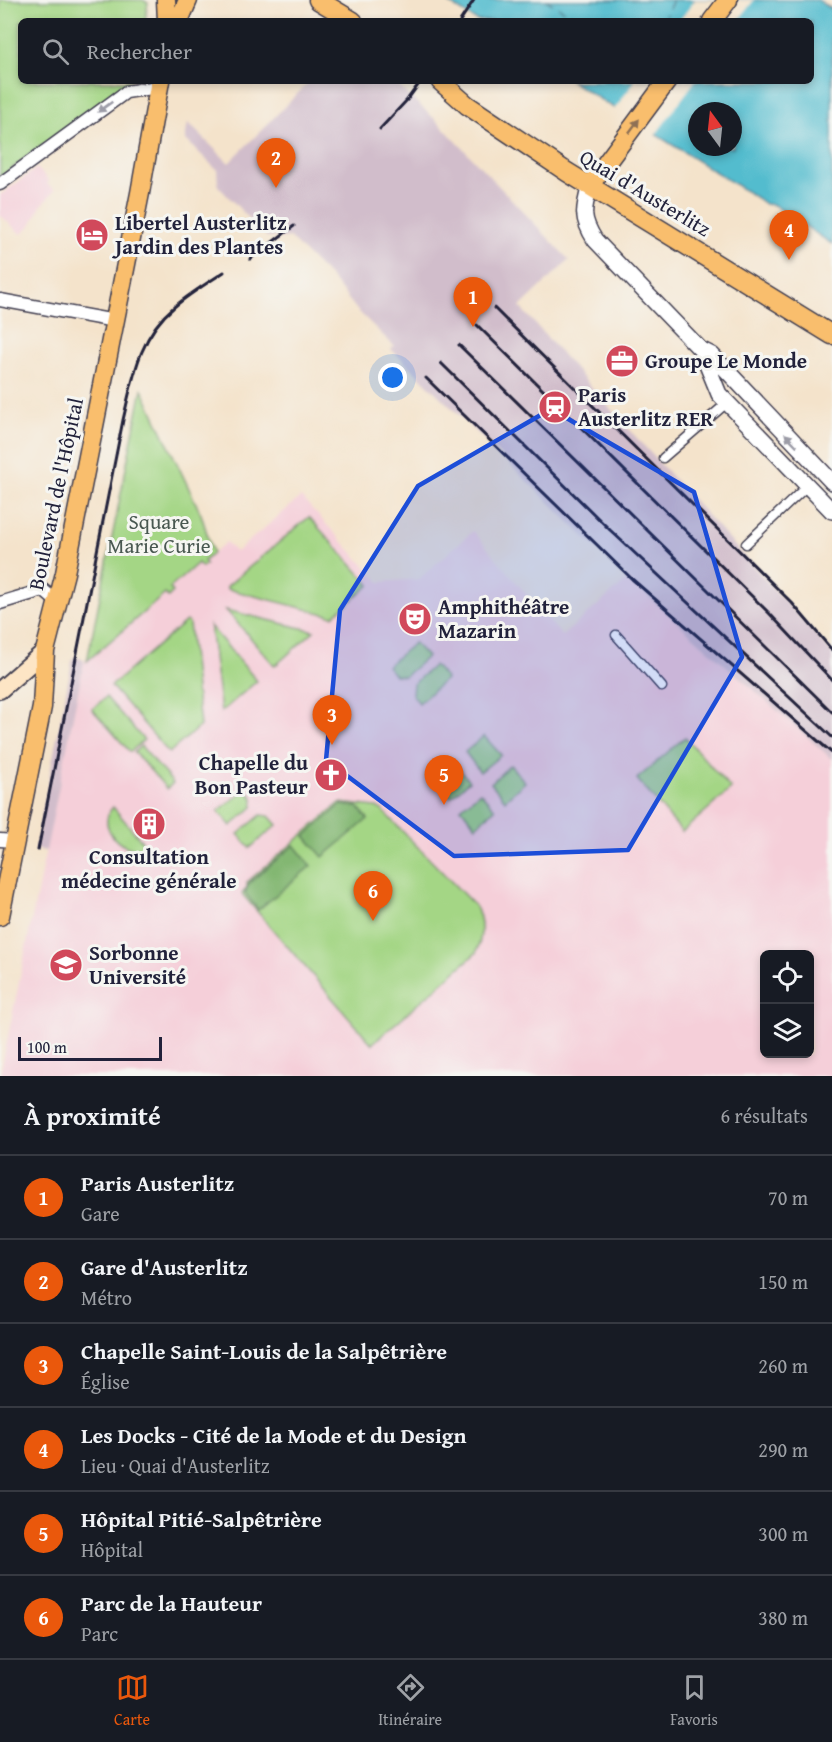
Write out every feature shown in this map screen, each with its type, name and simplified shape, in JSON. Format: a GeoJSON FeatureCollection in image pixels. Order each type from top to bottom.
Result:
{"type":"FeatureCollection","features":[{"type":"Feature","properties":{"kind":"main road"},"geometry":{"type":"LineString","coordinates":[[166,0],[167,18]]}},
{"type":"Feature","properties":{"kind":"main road"},"geometry":{"type":"LineString","coordinates":[[179,18],[188,0]]}},
{"type":"Feature","properties":{"kind":"main road"},"geometry":{"type":"LineString","coordinates":[[318,0],[348,18]]}},
{"type":"Feature","properties":{"kind":"main road"},"geometry":{"type":"LineString","coordinates":[[714,18],[728,0]]}},
{"type":"Feature","properties":{"kind":"main road","name":"Boulevard de l'Hôpital"},"geometry":{"type":"LineString","coordinates":[[0,916],[8,841],[42,707],[45,651],[115,321],[159,84]]}},
{"type":"Feature","properties":{"kind":"main road","name":"Quai d'Austerlitz"},"geometry":{"type":"LineString","coordinates":[[443,84],[467,105],[567,172],[595,178],[832,335]]}},
{"type":"Feature","properties":{"kind":"main road"},"geometry":{"type":"LineString","coordinates":[[595,178],[665,84]]}},
{"type":"Feature","properties":{"kind":"main road"},"geometry":{"type":"LineString","coordinates":[[0,690],[45,651]]}},
{"type":"Feature","properties":{"kind":"street"},"geometry":{"type":"LineString","coordinates":[[0,184],[126,92],[159,84]]}},
{"type":"Feature","properties":{"kind":"street"},"geometry":{"type":"LineString","coordinates":[[595,178],[584,207],[585,225],[595,240],[701,350],[712,355],[832,482]]}},
{"type":"Feature","properties":{"kind":"street"},"geometry":{"type":"LineString","coordinates":[[0,300],[115,321]]}},
{"type":"Feature","properties":{"kind":"street"},"geometry":{"type":"LineString","coordinates":[[701,350],[719,394],[832,511]]}},
{"type":"Feature","properties":{"kind":"street"},"geometry":{"type":"LineString","coordinates":[[663,458],[728,402]]}},
{"type":"Feature","properties":{"kind":"street"},"geometry":{"type":"LineString","coordinates":[[746,544],[808,485]]}},
{"type":"Feature","properties":{"kind":"street"},"geometry":{"type":"LineString","coordinates":[[0,603],[43,590],[57,602]]}},
{"type":"Feature","properties":{"kind":"street"},"geometry":{"type":"LineString","coordinates":[[616,635],[662,687]]}},
{"type":"Feature","properties":{"kind":"highlighted area"},"geometry":{"type":"Polygon","coordinates":[[[551,409],[694,492],[742,657],[628,850],[454,856],[326,760],[340,610],[418,486],[551,409]]]}},
{"type":"Feature","properties":{"kind":"shaded area"},"geometry":{"type":"Polygon","coordinates":[[[307,84],[396,84],[437,121],[569,260],[520,307],[832,653],[832,759],[628,579],[391,349],[394,346],[357,310],[333,280],[290,238],[267,237],[218,186],[217,170],[185,139],[188,123],[229,163],[307,84]]]}},
{"type":"Feature","properties":{"kind":"shaded area"},"geometry":{"type":"Polygon","coordinates":[[[37,168],[49,181],[47,184],[55,190],[41,206],[31,225],[21,234],[0,215],[0,195],[37,168]]]}},
{"type":"Feature","properties":{"kind":"shaded area"},"geometry":{"type":"Polygon","coordinates":[[[301,497],[380,582],[419,579],[473,531],[562,636],[628,579],[832,759],[832,1076],[0,1076],[84,662],[165,593],[173,592],[169,588],[198,563],[203,567],[206,564],[204,561],[226,542],[236,552],[301,497]]]}},
{"type":"Feature","properties":{"kind":"shaded area"},"geometry":{"type":"Polygon","coordinates":[[[73,657],[84,659],[84,662],[46,851],[35,849],[73,657]]]}},
{"type":"Feature","properties":{"kind":"green space"},"geometry":{"type":"Polygon","coordinates":[[[0,0],[143,0],[148,3],[146,18],[18,18],[18,84],[127,84],[0,177],[0,0]]]}},
{"type":"Feature","properties":{"kind":"green space","name":"Square Marie Curie"},"geometry":{"type":"Polygon","coordinates":[[[142,389],[201,514],[213,553],[204,561],[206,564],[202,567],[198,563],[170,588],[173,592],[168,597],[165,594],[87,661],[142,389]]]}},
{"type":"Feature","properties":{"kind":"green space"},"geometry":{"type":"Polygon","coordinates":[[[309,517],[370,585],[333,616],[227,589],[227,586],[309,517]]]}},
{"type":"Feature","properties":{"kind":"green space"},"geometry":{"type":"Polygon","coordinates":[[[226,610],[314,631],[275,666],[226,610]]]}},
{"type":"Feature","properties":{"kind":"green space"},"geometry":{"type":"Polygon","coordinates":[[[186,621],[189,623],[200,726],[169,753],[111,686],[186,621]]]}},
{"type":"Feature","properties":{"kind":"green space"},"geometry":{"type":"Polygon","coordinates":[[[210,626],[257,681],[221,712],[210,626]]]}},
{"type":"Feature","properties":{"kind":"green space"},"geometry":{"type":"Polygon","coordinates":[[[414,643],[427,657],[405,676],[395,675],[387,666],[414,643]]]}},
{"type":"Feature","properties":{"kind":"green space"},"geometry":{"type":"Polygon","coordinates":[[[434,665],[446,679],[419,703],[412,694],[413,684],[434,665]]]}},
{"type":"Feature","properties":{"kind":"green space"},"geometry":{"type":"Polygon","coordinates":[[[106,697],[144,740],[130,752],[92,709],[106,697]]]}},
{"type":"Feature","properties":{"kind":"green space"},"geometry":{"type":"Polygon","coordinates":[[[484,736],[501,755],[480,772],[465,752],[484,736]]]}},
{"type":"Feature","properties":{"kind":"green space"},"geometry":{"type":"Polygon","coordinates":[[[685,737],[731,789],[682,832],[637,779],[685,737]]]}},
{"type":"Feature","properties":{"kind":"green space"},"geometry":{"type":"Polygon","coordinates":[[[141,746],[173,783],[167,789],[134,752],[141,746]]]}},
{"type":"Feature","properties":{"kind":"green space"},"geometry":{"type":"Polygon","coordinates":[[[454,762],[469,781],[451,797],[435,778],[454,762]]]}},
{"type":"Feature","properties":{"kind":"green space"},"geometry":{"type":"Polygon","coordinates":[[[510,765],[525,782],[505,800],[491,783],[510,765]]]}},
{"type":"Feature","properties":{"kind":"green space"},"geometry":{"type":"Polygon","coordinates":[[[246,789],[253,798],[253,807],[231,826],[218,811],[246,789]]]}},
{"type":"Feature","properties":{"kind":"green space"},"geometry":{"type":"Polygon","coordinates":[[[480,792],[495,809],[476,826],[461,808],[480,792]]]}},
{"type":"Feature","properties":{"kind":"green space"},"geometry":{"type":"Polygon","coordinates":[[[340,803],[376,807],[382,810],[475,906],[481,923],[480,942],[476,953],[372,1044],[242,894],[247,887],[247,882],[340,803]]]}},
{"type":"Feature","properties":{"kind":"green space"},"geometry":{"type":"Polygon","coordinates":[[[341,805],[358,807],[368,819],[323,857],[305,836],[341,805]]]}},
{"type":"Feature","properties":{"kind":"green space"},"geometry":{"type":"Polygon","coordinates":[[[113,807],[146,846],[129,847],[114,838],[107,823],[108,815],[113,807]]]}},
{"type":"Feature","properties":{"kind":"green space"},"geometry":{"type":"Polygon","coordinates":[[[261,815],[269,816],[277,825],[250,848],[238,834],[261,815]]]}},
{"type":"Feature","properties":{"kind":"green space"},"geometry":{"type":"Polygon","coordinates":[[[294,845],[311,866],[258,910],[245,893],[249,883],[294,845]]]}},
{"type":"Feature","properties":{"kind":"water"},"geometry":{"type":"Polygon","coordinates":[[[444,0],[818,0],[832,9],[832,244],[774,205],[765,204],[690,156],[742,156],[742,102],[688,102],[688,155],[576,84],[814,84],[814,18],[472,18],[444,0]]]}},
{"type":"Feature","properties":{"kind":"pier"},"geometry":{"type":"Polygon","coordinates":[[[695,0],[754,0],[740,18],[681,18],[695,0]]]}},
{"type":"Feature","properties":{"kind":"pier"},"geometry":{"type":"Polygon","coordinates":[[[633,84],[693,84],[654,137],[613,111],[633,84]]]}},
{"type":"Feature","properties":{"kind":"ferry route"},"geometry":{"type":"LineString","coordinates":[[546,0],[577,18]]}},
{"type":"Feature","properties":{"kind":"ferry route"},"geometry":{"type":"LineString","coordinates":[[664,18],[673,0]]}},
{"type":"Feature","properties":{"kind":"railway"},"geometry":{"type":"LineString","coordinates":[[462,18],[474,0]]}},
{"type":"Feature","properties":{"kind":"railway"},"geometry":{"type":"LineString","coordinates":[[380,129],[419,84]]}},
{"type":"Feature","properties":{"kind":"railway"},"geometry":{"type":"LineString","coordinates":[[250,259],[294,226]]}},
{"type":"Feature","properties":{"kind":"railway"},"geometry":{"type":"LineString","coordinates":[[38,850],[134,373],[145,344],[162,318],[224,272]]}},
{"type":"Feature","properties":{"kind":"railway"},"geometry":{"type":"LineString","coordinates":[[494,308],[792,603],[832,650]]}},
{"type":"Feature","properties":{"kind":"railway"},"geometry":{"type":"LineString","coordinates":[[477,325],[769,613],[832,680]]}},
{"type":"Feature","properties":{"kind":"railway"},"geometry":{"type":"LineString","coordinates":[[459,345],[832,712]]}},
{"type":"Feature","properties":{"kind":"railway"},"geometry":{"type":"LineString","coordinates":[[441,363],[610,530],[832,737]]}},
{"type":"Feature","properties":{"kind":"railway"},"geometry":{"type":"LineString","coordinates":[[426,378],[632,579],[832,753]]}},
{"type":"Feature","properties":{"kind":"place","name":"Gare d'Austerlitz"},"geometry":{"type":"Point","coordinates":[276,188]}},
{"type":"Feature","properties":{"kind":"place","name":"Libertel Austerlitz Jardin des Plantes"},"geometry":{"type":"Point","coordinates":[92,235]}},
{"type":"Feature","properties":{"kind":"place","name":"Les Docks - Cité de la Mode et du Design"},"geometry":{"type":"Point","coordinates":[789,260]}},
{"type":"Feature","properties":{"kind":"place","name":"Paris Austerlitz"},"geometry":{"type":"Point","coordinates":[473,327]}},
{"type":"Feature","properties":{"kind":"place","name":"Groupe Le Monde"},"geometry":{"type":"Point","coordinates":[622,361]}},
{"type":"Feature","properties":{"kind":"place","name":"Paris Austerlitz RER"},"geometry":{"type":"Point","coordinates":[555,407]}},
{"type":"Feature","properties":{"kind":"place","name":"Amphithéâtre Mazarin"},"geometry":{"type":"Point","coordinates":[415,619]}},
{"type":"Feature","properties":{"kind":"place","name":"Chapelle Saint-Louis de la Salpêtrière"},"geometry":{"type":"Point","coordinates":[332,745]}},
{"type":"Feature","properties":{"kind":"place","name":"Chapelle du Bon Pasteur"},"geometry":{"type":"Point","coordinates":[331,775]}},
{"type":"Feature","properties":{"kind":"place","name":"Hôpital Pitié-Salpêtrière"},"geometry":{"type":"Point","coordinates":[444,805]}},
{"type":"Feature","properties":{"kind":"place","name":"Consultation médecine générale"},"geometry":{"type":"Point","coordinates":[149,824]}},
{"type":"Feature","properties":{"kind":"place","name":"Parc de la Hauteur"},"geometry":{"type":"Point","coordinates":[373,921]}},
{"type":"Feature","properties":{"kind":"place","name":"Sorbonne Université"},"geometry":{"type":"Point","coordinates":[66,965]}}]}
